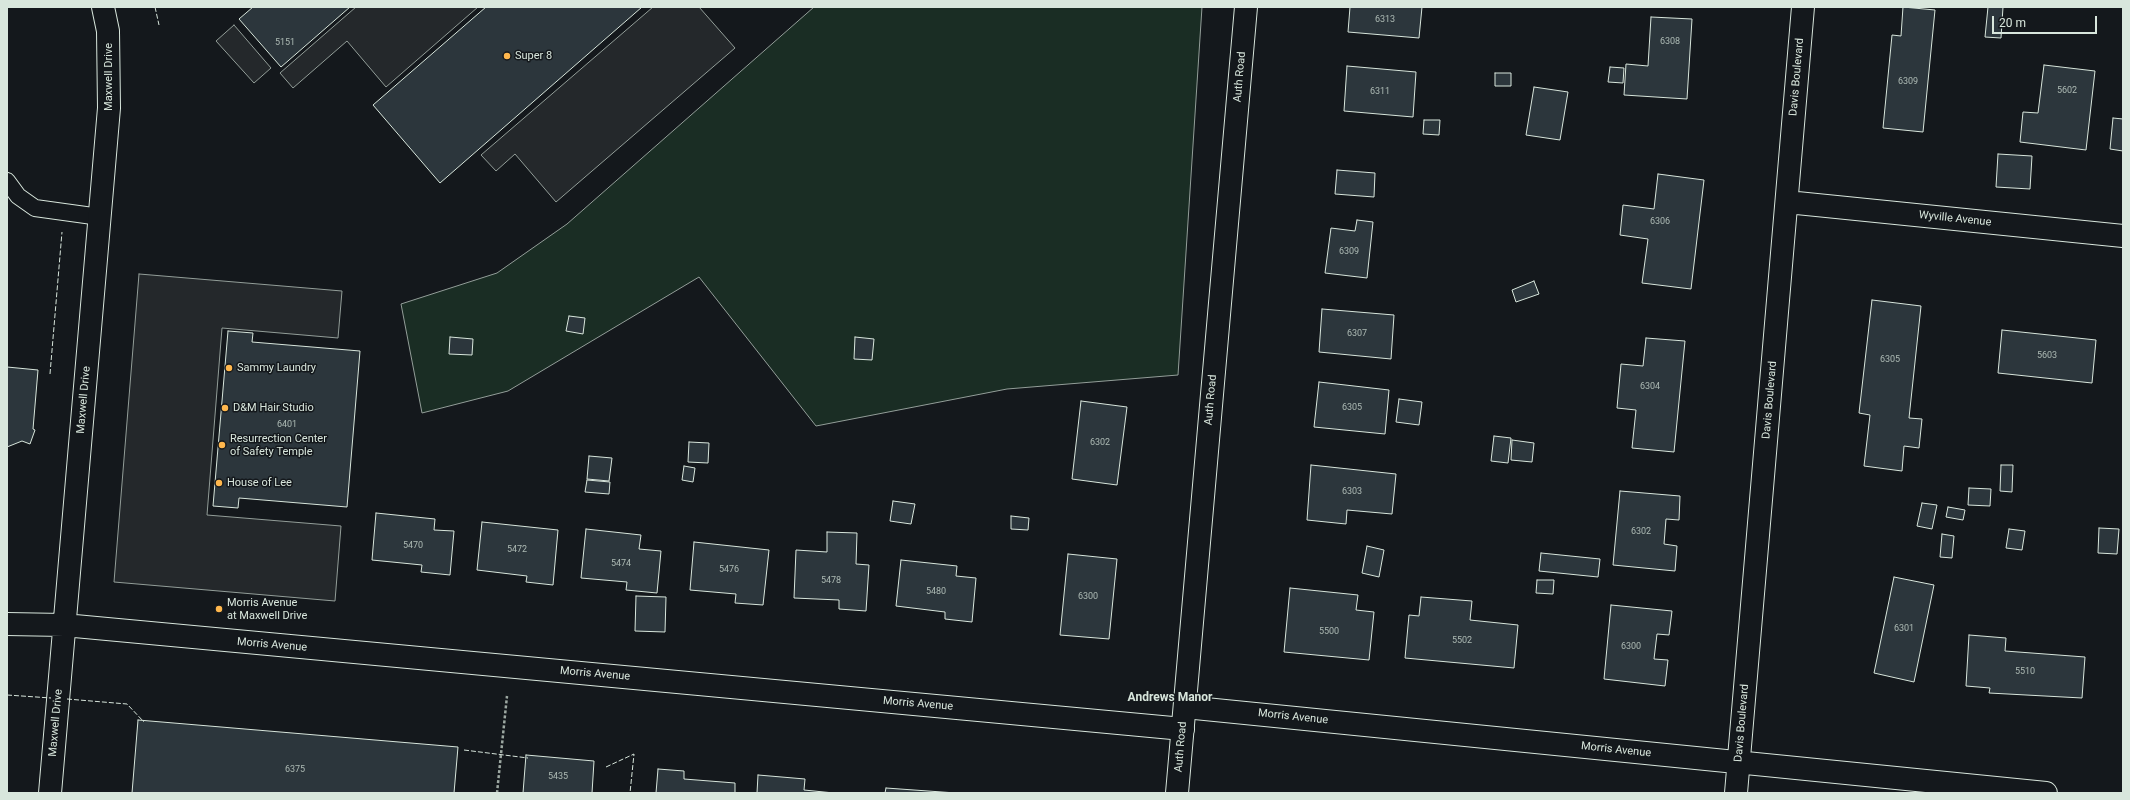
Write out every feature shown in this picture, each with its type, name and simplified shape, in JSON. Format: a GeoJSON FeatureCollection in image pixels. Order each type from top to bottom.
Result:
{"type":"FeatureCollection","features":[{"type":"Feature","properties":{"kind":"street","name":"Maxwell Drive"},"geometry":{"type":"LineString","coordinates":[[50,793],[110,100],[108,31],[102,7]]}},
{"type":"Feature","properties":{"kind":"street","name":"Auth Road"},"geometry":{"type":"LineString","coordinates":[[1177,793],[1246,7]]}},
{"type":"Feature","properties":{"kind":"street","name":"Davis Boulevard"},"geometry":{"type":"LineString","coordinates":[[1736,793],[1803,7]]}},
{"type":"Feature","properties":{"kind":"street","name":"Wyville Avenue"},"geometry":{"type":"LineString","coordinates":[[1787,202],[2123,236]]}},
{"type":"Feature","properties":{"kind":"street","name":"Morris Avenue"},"geometry":{"type":"LineString","coordinates":[[7,624],[64,625],[1183,729]]}},
{"type":"Feature","properties":{"kind":"street","name":"Morris Avenue"},"geometry":{"type":"LineString","coordinates":[[1185,707],[2046,793]]}},
{"type":"Feature","properties":{"kind":"lane"},"geometry":{"type":"LineString","coordinates":[[7,181],[18,196],[35,208],[100,217]]}},
{"type":"Feature","properties":{"kind":"path"},"geometry":{"type":"LineString","coordinates":[[497,793],[509,666]]}},
{"type":"Feature","properties":{"kind":"green space"},"geometry":{"type":"Polygon","coordinates":[[[814,7],[1202,7],[1178,375],[1007,389],[816,426],[699,277],[508,391],[422,413],[401,304],[497,273],[567,224],[814,7]]]}},
{"type":"Feature","properties":{"kind":"shaded area"},"geometry":{"type":"Polygon","coordinates":[[[356,7],[478,7],[386,87],[347,41],[293,88],[280,73],[356,7]]]}},
{"type":"Feature","properties":{"kind":"shaded area"},"geometry":{"type":"Polygon","coordinates":[[[653,7],[699,7],[735,48],[556,202],[515,154],[496,171],[481,155],[653,7]]]}},
{"type":"Feature","properties":{"kind":"shaded area"},"geometry":{"type":"Polygon","coordinates":[[[234,25],[271,68],[254,83],[216,41],[234,25]]]}},
{"type":"Feature","properties":{"kind":"shaded area"},"geometry":{"type":"Polygon","coordinates":[[[139,274],[342,291],[338,338],[222,328],[207,515],[341,526],[335,601],[114,582],[139,274]]]}},
{"type":"Feature","properties":{"kind":"building"},"geometry":{"type":"Polygon","coordinates":[[[253,7],[350,7],[281,67],[239,19],[253,7]]]}},
{"type":"Feature","properties":{"kind":"building","name":"Super 8"},"geometry":{"type":"Polygon","coordinates":[[[486,7],[642,7],[440,183],[373,105],[486,7]]]}},
{"type":"Feature","properties":{"kind":"building"},"geometry":{"type":"Polygon","coordinates":[[[1350,7],[1422,7],[1419,38],[1348,32],[1350,7]]]}},
{"type":"Feature","properties":{"kind":"building"},"geometry":{"type":"Polygon","coordinates":[[[1903,7],[1935,10],[1923,132],[1883,128],[1892,35],[1901,36],[1903,7]]]}},
{"type":"Feature","properties":{"kind":"building"},"geometry":{"type":"Polygon","coordinates":[[[1988,7],[2003,7],[2001,38],[1985,37],[1988,7]]]}},
{"type":"Feature","properties":{"kind":"building"},"geometry":{"type":"Polygon","coordinates":[[[1651,17],[1692,19],[1687,99],[1624,95],[1626,64],[1648,66],[1651,17]]]}},
{"type":"Feature","properties":{"kind":"building"},"geometry":{"type":"Polygon","coordinates":[[[2044,65],[2095,71],[2086,150],[2020,142],[2023,112],[2038,113],[2044,65]]]}},
{"type":"Feature","properties":{"kind":"building"},"geometry":{"type":"Polygon","coordinates":[[[1347,66],[1416,72],[1413,117],[1344,111],[1347,66]]]}},
{"type":"Feature","properties":{"kind":"building"},"geometry":{"type":"Polygon","coordinates":[[[1610,67],[1624,68],[1623,83],[1608,82],[1610,67]]]}},
{"type":"Feature","properties":{"kind":"building"},"geometry":{"type":"Polygon","coordinates":[[[1495,73],[1511,73],[1511,86],[1495,86],[1495,73]]]}},
{"type":"Feature","properties":{"kind":"building"},"geometry":{"type":"Polygon","coordinates":[[[1534,87],[1568,92],[1560,140],[1526,135],[1534,87]]]}},
{"type":"Feature","properties":{"kind":"building"},"geometry":{"type":"Polygon","coordinates":[[[2113,118],[2123,119],[2123,151],[2110,149],[2113,118]]]}},
{"type":"Feature","properties":{"kind":"building"},"geometry":{"type":"Polygon","coordinates":[[[1424,120],[1440,120],[1439,135],[1423,134],[1424,120]]]}},
{"type":"Feature","properties":{"kind":"building"},"geometry":{"type":"Polygon","coordinates":[[[1998,154],[2032,156],[2030,189],[1996,187],[1998,154]]]}},
{"type":"Feature","properties":{"kind":"building"},"geometry":{"type":"Polygon","coordinates":[[[1337,170],[1375,173],[1374,197],[1335,194],[1337,170]]]}},
{"type":"Feature","properties":{"kind":"building"},"geometry":{"type":"Polygon","coordinates":[[[1658,174],[1704,180],[1691,289],[1642,283],[1648,239],[1620,235],[1623,205],[1654,209],[1658,174]]]}},
{"type":"Feature","properties":{"kind":"building"},"geometry":{"type":"Polygon","coordinates":[[[1357,220],[1373,222],[1367,278],[1325,273],[1331,228],[1355,231],[1357,220]]]}},
{"type":"Feature","properties":{"kind":"building"},"geometry":{"type":"Polygon","coordinates":[[[1534,281],[1539,294],[1516,302],[1512,290],[1534,281]]]}},
{"type":"Feature","properties":{"kind":"building"},"geometry":{"type":"Polygon","coordinates":[[[1872,300],[1921,306],[1909,418],[1922,419],[1919,448],[1904,446],[1902,471],[1864,466],[1870,415],[1859,413],[1872,300]]]}},
{"type":"Feature","properties":{"kind":"building"},"geometry":{"type":"Polygon","coordinates":[[[1322,309],[1394,315],[1391,359],[1319,352],[1322,309]]]}},
{"type":"Feature","properties":{"kind":"building"},"geometry":{"type":"Polygon","coordinates":[[[569,316],[585,318],[583,334],[566,331],[569,316]]]}},
{"type":"Feature","properties":{"kind":"building"},"geometry":{"type":"Polygon","coordinates":[[[2002,330],[2096,340],[2092,383],[1998,373],[2002,330]]]}},
{"type":"Feature","properties":{"kind":"building"},"geometry":{"type":"Polygon","coordinates":[[[228,331],[253,333],[252,342],[360,351],[347,507],[239,498],[238,508],[213,506],[228,331]]]}},
{"type":"Feature","properties":{"kind":"building"},"geometry":{"type":"Polygon","coordinates":[[[450,337],[473,339],[472,355],[449,354],[450,337]]]}},
{"type":"Feature","properties":{"kind":"building"},"geometry":{"type":"Polygon","coordinates":[[[855,337],[874,339],[872,360],[854,359],[855,337]]]}},
{"type":"Feature","properties":{"kind":"building"},"geometry":{"type":"Polygon","coordinates":[[[1646,338],[1685,341],[1674,452],[1632,448],[1636,410],[1617,408],[1621,364],[1643,366],[1646,338]]]}},
{"type":"Feature","properties":{"kind":"building"},"geometry":{"type":"Polygon","coordinates":[[[7,367],[38,370],[33,429],[35,430],[30,444],[22,441],[7,447],[7,367]]]}},
{"type":"Feature","properties":{"kind":"building"},"geometry":{"type":"Polygon","coordinates":[[[1319,382],[1389,390],[1385,434],[1314,427],[1319,382]]]}},
{"type":"Feature","properties":{"kind":"building"},"geometry":{"type":"Polygon","coordinates":[[[1399,399],[1422,402],[1419,425],[1396,422],[1399,399]]]}},
{"type":"Feature","properties":{"kind":"building"},"geometry":{"type":"Polygon","coordinates":[[[1081,401],[1127,407],[1117,485],[1072,479],[1081,401]]]}},
{"type":"Feature","properties":{"kind":"building"},"geometry":{"type":"Polygon","coordinates":[[[1494,436],[1511,438],[1508,463],[1491,461],[1494,436]]]}},
{"type":"Feature","properties":{"kind":"building"},"geometry":{"type":"Polygon","coordinates":[[[1512,440],[1534,443],[1532,462],[1511,460],[1512,440]]]}},
{"type":"Feature","properties":{"kind":"building"},"geometry":{"type":"Polygon","coordinates":[[[689,442],[709,443],[708,463],[688,462],[689,442]]]}},
{"type":"Feature","properties":{"kind":"building"},"geometry":{"type":"Polygon","coordinates":[[[589,456],[612,458],[609,481],[587,479],[589,456]]]}},
{"type":"Feature","properties":{"kind":"building"},"geometry":{"type":"Polygon","coordinates":[[[1311,465],[1396,474],[1392,514],[1347,510],[1346,524],[1307,520],[1311,465]]]}},
{"type":"Feature","properties":{"kind":"building"},"geometry":{"type":"Polygon","coordinates":[[[2001,465],[2013,465],[2012,492],[2000,491],[2001,465]]]}},
{"type":"Feature","properties":{"kind":"building"},"geometry":{"type":"Polygon","coordinates":[[[684,466],[695,468],[693,482],[682,480],[684,466]]]}},
{"type":"Feature","properties":{"kind":"building"},"geometry":{"type":"Polygon","coordinates":[[[587,480],[610,482],[609,494],[585,492],[587,480]]]}},
{"type":"Feature","properties":{"kind":"building"},"geometry":{"type":"Polygon","coordinates":[[[1969,488],[1991,489],[1990,506],[1968,505],[1969,488]]]}},
{"type":"Feature","properties":{"kind":"building"},"geometry":{"type":"Polygon","coordinates":[[[1620,491],[1680,496],[1679,520],[1666,519],[1664,544],[1677,546],[1675,571],[1613,565],[1620,491]]]}},
{"type":"Feature","properties":{"kind":"building"},"geometry":{"type":"Polygon","coordinates":[[[893,501],[915,504],[911,524],[890,521],[893,501]]]}},
{"type":"Feature","properties":{"kind":"building"},"geometry":{"type":"Polygon","coordinates":[[[1922,503],[1937,505],[1932,529],[1917,526],[1922,503]]]}},
{"type":"Feature","properties":{"kind":"building"},"geometry":{"type":"Polygon","coordinates":[[[1948,507],[1965,510],[1963,520],[1946,517],[1948,507]]]}},
{"type":"Feature","properties":{"kind":"building"},"geometry":{"type":"Polygon","coordinates":[[[376,513],[435,519],[434,530],[454,531],[450,575],[421,572],[422,565],[372,560],[376,513]]]}},
{"type":"Feature","properties":{"kind":"building"},"geometry":{"type":"Polygon","coordinates":[[[1011,516],[1029,518],[1028,530],[1011,529],[1011,516]]]}},
{"type":"Feature","properties":{"kind":"building"},"geometry":{"type":"Polygon","coordinates":[[[482,522],[558,530],[553,585],[526,582],[527,576],[477,570],[482,522]]]}},
{"type":"Feature","properties":{"kind":"building"},"geometry":{"type":"Polygon","coordinates":[[[2099,528],[2119,529],[2117,554],[2098,553],[2099,528]]]}},
{"type":"Feature","properties":{"kind":"building"},"geometry":{"type":"Polygon","coordinates":[[[586,529],[641,535],[639,549],[661,551],[657,593],[626,590],[627,582],[581,578],[586,529]]]}},
{"type":"Feature","properties":{"kind":"building"},"geometry":{"type":"Polygon","coordinates":[[[2009,529],[2025,531],[2022,550],[2006,548],[2009,529]]]}},
{"type":"Feature","properties":{"kind":"building"},"geometry":{"type":"Polygon","coordinates":[[[827,532],[857,533],[856,564],[869,565],[866,611],[839,609],[839,600],[794,598],[796,550],[827,552],[827,532]]]}},
{"type":"Feature","properties":{"kind":"building"},"geometry":{"type":"Polygon","coordinates":[[[1942,534],[1954,536],[1952,558],[1940,557],[1942,534]]]}},
{"type":"Feature","properties":{"kind":"building"},"geometry":{"type":"Polygon","coordinates":[[[694,542],[769,550],[763,605],[735,603],[736,594],[690,590],[694,542]]]}},
{"type":"Feature","properties":{"kind":"building"},"geometry":{"type":"Polygon","coordinates":[[[1367,546],[1384,550],[1379,577],[1362,573],[1367,546]]]}},
{"type":"Feature","properties":{"kind":"building"},"geometry":{"type":"Polygon","coordinates":[[[1541,553],[1600,559],[1598,577],[1539,571],[1541,553]]]}},
{"type":"Feature","properties":{"kind":"building"},"geometry":{"type":"Polygon","coordinates":[[[1068,554],[1117,559],[1109,639],[1060,635],[1068,554]]]}},
{"type":"Feature","properties":{"kind":"building"},"geometry":{"type":"Polygon","coordinates":[[[901,560],[957,566],[956,576],[976,578],[972,622],[945,619],[945,612],[896,606],[901,560]]]}},
{"type":"Feature","properties":{"kind":"building"},"geometry":{"type":"Polygon","coordinates":[[[1894,577],[1934,585],[1914,682],[1874,673],[1894,577]]]}},
{"type":"Feature","properties":{"kind":"building"},"geometry":{"type":"Polygon","coordinates":[[[1537,580],[1554,580],[1553,594],[1536,593],[1537,580]]]}},
{"type":"Feature","properties":{"kind":"building"},"geometry":{"type":"Polygon","coordinates":[[[1290,588],[1358,595],[1356,610],[1374,612],[1369,660],[1284,652],[1290,588]]]}},
{"type":"Feature","properties":{"kind":"building"},"geometry":{"type":"Polygon","coordinates":[[[636,596],[666,597],[665,632],[635,631],[636,596]]]}},
{"type":"Feature","properties":{"kind":"building"},"geometry":{"type":"Polygon","coordinates":[[[1421,597],[1472,601],[1470,620],[1518,625],[1514,668],[1405,658],[1409,615],[1419,616],[1421,597]]]}},
{"type":"Feature","properties":{"kind":"building"},"geometry":{"type":"Polygon","coordinates":[[[1611,605],[1672,611],[1669,635],[1657,634],[1654,659],[1668,660],[1665,686],[1604,679],[1611,605]]]}},
{"type":"Feature","properties":{"kind":"building"},"geometry":{"type":"Polygon","coordinates":[[[1969,635],[2006,638],[2005,651],[2085,657],[2082,698],[1989,693],[1990,688],[1966,686],[1969,635]]]}},
{"type":"Feature","properties":{"kind":"building"},"geometry":{"type":"Polygon","coordinates":[[[138,720],[458,747],[454,793],[132,793],[138,720]]]}},
{"type":"Feature","properties":{"kind":"building"},"geometry":{"type":"Polygon","coordinates":[[[526,755],[594,761],[592,793],[523,793],[526,755]]]}},
{"type":"Feature","properties":{"kind":"building"},"geometry":{"type":"Polygon","coordinates":[[[658,769],[684,771],[684,779],[735,783],[735,793],[656,793],[658,769]]]}},
{"type":"Feature","properties":{"kind":"building"},"geometry":{"type":"Polygon","coordinates":[[[758,775],[805,779],[804,790],[834,793],[757,793],[758,775]]]}},
{"type":"Feature","properties":{"kind":"building"},"geometry":{"type":"Polygon","coordinates":[[[886,788],[956,793],[885,793],[886,788]]]}},
{"type":"Feature","properties":{"kind":"fence"},"geometry":{"type":"LineString","coordinates":[[155,7],[159,25]]}},
{"type":"Feature","properties":{"kind":"fence"},"geometry":{"type":"LineString","coordinates":[[50,374],[62,232]]}},
{"type":"Feature","properties":{"kind":"fence"},"geometry":{"type":"LineString","coordinates":[[7,695],[51,698]]}},
{"type":"Feature","properties":{"kind":"fence"},"geometry":{"type":"LineString","coordinates":[[67,699],[127,704],[144,722]]}},
{"type":"Feature","properties":{"kind":"fence"},"geometry":{"type":"LineString","coordinates":[[464,750],[528,758]]}},
{"type":"Feature","properties":{"kind":"fence"},"geometry":{"type":"LineString","coordinates":[[606,767],[634,754],[630,793]]}},
{"type":"Feature","properties":{"kind":"place","name":"Super 8"},"geometry":{"type":"Point","coordinates":[507,56]}},
{"type":"Feature","properties":{"kind":"place","name":"Sammy Laundry"},"geometry":{"type":"Point","coordinates":[229,368]}},
{"type":"Feature","properties":{"kind":"place","name":"D&M Hair Studio"},"geometry":{"type":"Point","coordinates":[225,408]}},
{"type":"Feature","properties":{"kind":"place","name":"Resurrection Center of Safety Temple"},"geometry":{"type":"Point","coordinates":[222,445]}},
{"type":"Feature","properties":{"kind":"place","name":"House of Lee"},"geometry":{"type":"Point","coordinates":[219,483]}},
{"type":"Feature","properties":{"kind":"place","name":"Morris Avenue at Maxwell Drive"},"geometry":{"type":"Point","coordinates":[219,609]}},
{"type":"Feature","properties":{"kind":"district","name":"Andrews Manor"},"geometry":{"type":"Point","coordinates":[1170,698]}}]}
